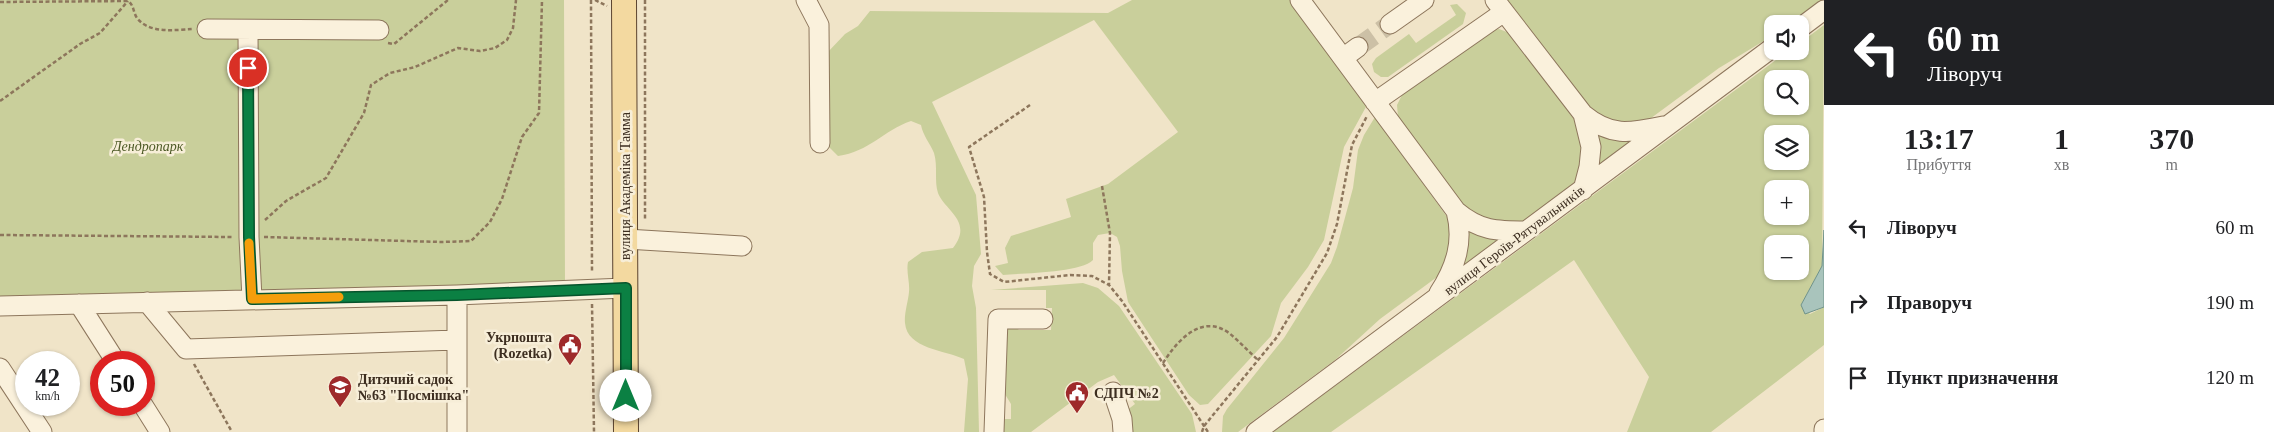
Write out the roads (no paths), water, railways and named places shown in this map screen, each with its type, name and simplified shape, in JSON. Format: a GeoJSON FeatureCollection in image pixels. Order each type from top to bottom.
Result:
{"type":"FeatureCollection","features":[{"type":"Feature","properties":{"kind":"main road","name":"вулиця Академіка Тамма"},"geometry":{"type":"LineString","coordinates":[[624,0],[626,432]]}},
{"type":"Feature","properties":{"kind":"street"},"geometry":{"type":"LineString","coordinates":[[806,0],[819,25],[820,143]]}},
{"type":"Feature","properties":{"kind":"street"},"geometry":{"type":"LineString","coordinates":[[1300,0],[1456,211],[1467,220],[1484,228],[1526,231]]}},
{"type":"Feature","properties":{"kind":"street"},"geometry":{"type":"LineString","coordinates":[[1390,24],[1424,0]]}},
{"type":"Feature","properties":{"kind":"street"},"geometry":{"type":"LineString","coordinates":[[1375,102],[1499,6],[1583,114],[1594,124],[1614,132],[1638,131],[1669,125]]}},
{"type":"Feature","properties":{"kind":"street"},"geometry":{"type":"LineString","coordinates":[[1809,21],[1824,10]]}},
{"type":"Feature","properties":{"kind":"street"},"geometry":{"type":"LineString","coordinates":[[207,29],[379,30]]}},
{"type":"Feature","properties":{"kind":"street"},"geometry":{"type":"LineString","coordinates":[[248,30],[249,237],[252,299]]}},
{"type":"Feature","properties":{"kind":"street"},"geometry":{"type":"LineString","coordinates":[[1342,58],[1358,47]]}},
{"type":"Feature","properties":{"kind":"street","name":"вулиця Героїв-Рятувальників"},"geometry":{"type":"LineString","coordinates":[[1256,432],[1764,54]]}},
{"type":"Feature","properties":{"kind":"street"},"geometry":{"type":"LineString","coordinates":[[1582,190],[1589,167],[1591,147],[1583,114]]}},
{"type":"Feature","properties":{"kind":"street"},"geometry":{"type":"LineString","coordinates":[[1434,300],[1448,278],[1457,254],[1460,233],[1456,211]]}},
{"type":"Feature","properties":{"kind":"street"},"geometry":{"type":"LineString","coordinates":[[626,239],[742,246]]}},
{"type":"Feature","properties":{"kind":"street"},"geometry":{"type":"LineString","coordinates":[[0,306],[457,295],[626,288]]}},
{"type":"Feature","properties":{"kind":"street"},"geometry":{"type":"LineString","coordinates":[[457,295],[457,432]]}},
{"type":"Feature","properties":{"kind":"street"},"geometry":{"type":"LineString","coordinates":[[147,302],[186,349],[457,340]]}},
{"type":"Feature","properties":{"kind":"street"},"geometry":{"type":"LineString","coordinates":[[80,304],[109,351]]}},
{"type":"Feature","properties":{"kind":"street"},"geometry":{"type":"LineString","coordinates":[[994,432],[998,319],[1043,319]]}},
{"type":"Feature","properties":{"kind":"street"},"geometry":{"type":"LineString","coordinates":[[0,368],[42,432]]}},
{"type":"Feature","properties":{"kind":"street"},"geometry":{"type":"LineString","coordinates":[[1113,392],[1122,419],[1123,432]]}},
{"type":"Feature","properties":{"kind":"street"},"geometry":{"type":"LineString","coordinates":[[150,416],[160,432]]}},
{"type":"Feature","properties":{"kind":"water"},"geometry":{"type":"Polygon","coordinates":[[[1824,230],[1824,307],[1805,314],[1801,305],[1822,266],[1824,230]]]}},
{"type":"Feature","properties":{"kind":"tunnel"},"geometry":{"type":"LineString","coordinates":[[1358,47],[1390,24]]}},
{"type":"Feature","properties":{"kind":"place","name":"Укрпошта (Rozetka)"},"geometry":{"type":"Point","coordinates":[570,366]}},
{"type":"Feature","properties":{"kind":"place","name":"Дитячий садок №63 \"Посмішка\""},"geometry":{"type":"Point","coordinates":[340,408]}},
{"type":"Feature","properties":{"kind":"place","name":"СДПЧ №2"},"geometry":{"type":"Point","coordinates":[1077,414]}},
{"type":"Feature","properties":{"kind":"park label","name":"Дендропарк"},"geometry":{"type":"Point","coordinates":[148,146]}}]}
